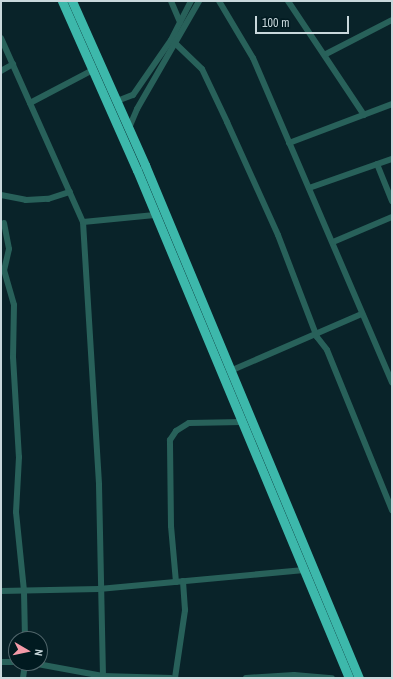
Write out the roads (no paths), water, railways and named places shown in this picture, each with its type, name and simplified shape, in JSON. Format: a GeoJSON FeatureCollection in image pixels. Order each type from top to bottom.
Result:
{"type":"FeatureCollection","features":[{"type":"Feature","properties":{"kind":"highway"},"geometry":{"type":"LineString","coordinates":[[62,1],[71,6],[129,128],[359,678]]}},
{"type":"Feature","properties":{"kind":"highway"},"geometry":{"type":"LineString","coordinates":[[71,6],[91,71],[120,130],[349,678]]}},
{"type":"Feature","properties":{"kind":"street"},"geometry":{"type":"LineString","coordinates":[[170,1],[180,22]]}},
{"type":"Feature","properties":{"kind":"street"},"geometry":{"type":"LineString","coordinates":[[117,101],[134,95],[180,22],[191,1]]}},
{"type":"Feature","properties":{"kind":"street"},"geometry":{"type":"LineString","coordinates":[[129,128],[137,109],[176,44],[199,1]]}},
{"type":"Feature","properties":{"kind":"street"},"geometry":{"type":"LineString","coordinates":[[219,1],[253,58],[392,383]]}},
{"type":"Feature","properties":{"kind":"street"},"geometry":{"type":"LineString","coordinates":[[288,1],[326,54],[364,115]]}},
{"type":"Feature","properties":{"kind":"street"},"geometry":{"type":"LineString","coordinates":[[326,54],[392,20]]}},
{"type":"Feature","properties":{"kind":"street"},"geometry":{"type":"LineString","coordinates":[[1,38],[83,222],[99,485],[99,589],[103,677]]}},
{"type":"Feature","properties":{"kind":"street"},"geometry":{"type":"LineString","coordinates":[[176,44],[206,75],[271,221],[316,335],[327,350],[392,510]]}},
{"type":"Feature","properties":{"kind":"street"},"geometry":{"type":"LineString","coordinates":[[1,71],[13,64]]}},
{"type":"Feature","properties":{"kind":"street"},"geometry":{"type":"LineString","coordinates":[[30,102],[91,71]]}},
{"type":"Feature","properties":{"kind":"street"},"geometry":{"type":"LineString","coordinates":[[289,143],[392,104]]}},
{"type":"Feature","properties":{"kind":"street"},"geometry":{"type":"LineString","coordinates":[[309,188],[392,159]]}},
{"type":"Feature","properties":{"kind":"street"},"geometry":{"type":"LineString","coordinates":[[377,164],[391,198]]}},
{"type":"Feature","properties":{"kind":"street"},"geometry":{"type":"LineString","coordinates":[[1,195],[26,200],[48,199],[70,192]]}},
{"type":"Feature","properties":{"kind":"street"},"geometry":{"type":"LineString","coordinates":[[83,222],[155,215]]}},
{"type":"Feature","properties":{"kind":"street"},"geometry":{"type":"LineString","coordinates":[[333,242],[392,218]]}},
{"type":"Feature","properties":{"kind":"street"},"geometry":{"type":"LineString","coordinates":[[4,223],[9,249],[4,270],[14,305],[12,357],[19,457],[16,512],[24,591],[25,631]]}},
{"type":"Feature","properties":{"kind":"street"},"geometry":{"type":"LineString","coordinates":[[230,371],[362,314]]}},
{"type":"Feature","properties":{"kind":"street"},"geometry":{"type":"LineString","coordinates":[[176,582],[171,526],[170,440],[176,431],[189,423],[242,422]]}},
{"type":"Feature","properties":{"kind":"street"},"geometry":{"type":"LineString","coordinates":[[1,591],[99,589],[304,570]]}},
{"type":"Feature","properties":{"kind":"street"},"geometry":{"type":"LineString","coordinates":[[175,678],[185,610],[183,581]]}},
{"type":"Feature","properties":{"kind":"street"},"geometry":{"type":"LineString","coordinates":[[48,666],[103,677],[171,678]]}},
{"type":"Feature","properties":{"kind":"street"},"geometry":{"type":"LineString","coordinates":[[246,678],[294,675],[332,678]]}}]}
